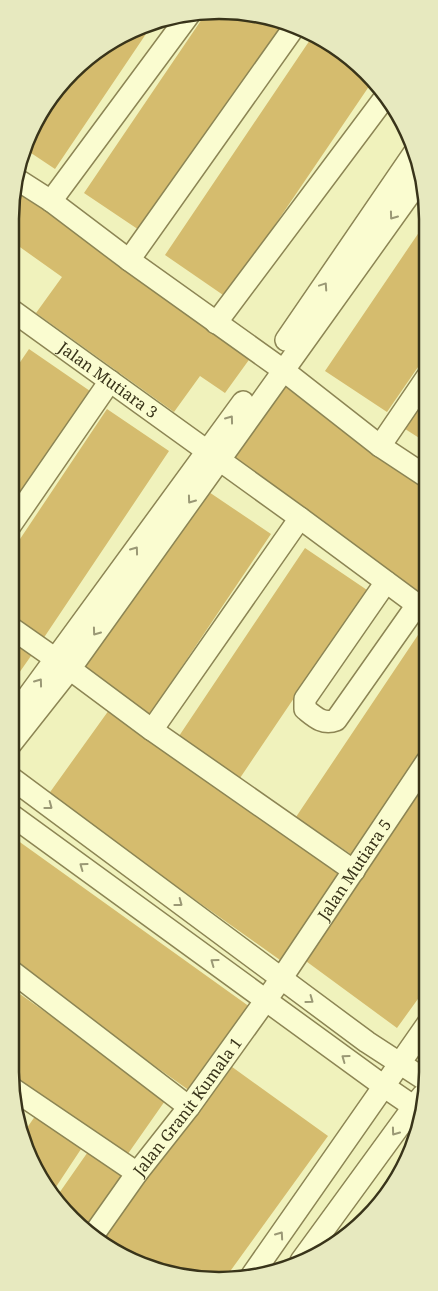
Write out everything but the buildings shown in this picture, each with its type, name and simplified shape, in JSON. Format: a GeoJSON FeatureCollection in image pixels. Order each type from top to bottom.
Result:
{"type":"FeatureCollection","features":[{"type":"Feature","properties":{"kind":"street"},"geometry":{"type":"LineString","coordinates":[[51,201],[183,22]]}},
{"type":"Feature","properties":{"kind":"street"},"geometry":{"type":"LineString","coordinates":[[129,260],[291,32]]}},
{"type":"Feature","properties":{"kind":"street"},"geometry":{"type":"LineString","coordinates":[[216,323],[382,102]]}},
{"type":"Feature","properties":{"kind":"street"},"geometry":{"type":"LineString","coordinates":[[277,366],[410,159]]}},
{"type":"Feature","properties":{"kind":"street"},"geometry":{"type":"LineString","coordinates":[[22,183],[51,201],[129,260],[277,366],[380,446],[419,472]]}},
{"type":"Feature","properties":{"kind":"street"},"geometry":{"type":"LineString","coordinates":[[19,730],[63,664],[277,366],[416,185]]}},
{"type":"Feature","properties":{"kind":"street","name":"Jalan Mutiara 3"},"geometry":{"type":"LineString","coordinates":[[19,315],[419,606]]}},
{"type":"Feature","properties":{"kind":"street"},"geometry":{"type":"LineString","coordinates":[[19,513],[110,381]]}},
{"type":"Feature","properties":{"kind":"street"},"geometry":{"type":"LineString","coordinates":[[380,446],[419,388]]}},
{"type":"Feature","properties":{"kind":"street"},"geometry":{"type":"LineString","coordinates":[[152,730],[300,518]]}},
{"type":"Feature","properties":{"kind":"street"},"geometry":{"type":"LineString","coordinates":[[386,582],[305,699],[306,709],[316,719],[330,722],[336,720],[419,612]]}},
{"type":"Feature","properties":{"kind":"street"},"geometry":{"type":"LineString","coordinates":[[19,633],[152,730],[354,871]]}},
{"type":"Feature","properties":{"kind":"street"},"geometry":{"type":"LineString","coordinates":[[19,711],[63,664]]}},
{"type":"Feature","properties":{"kind":"street","name":"Jalan Mutiara 5"},"geometry":{"type":"LineString","coordinates":[[281,979],[419,773]]}},
{"type":"Feature","properties":{"kind":"street"},"geometry":{"type":"LineString","coordinates":[[19,784],[367,1042],[419,1076]]}},
{"type":"Feature","properties":{"kind":"street"},"geometry":{"type":"LineString","coordinates":[[19,821],[385,1087],[417,1103]]}},
{"type":"Feature","properties":{"kind":"street"},"geometry":{"type":"LineString","coordinates":[[19,977],[189,1107]]}},
{"type":"Feature","properties":{"kind":"street","name":"Jalan Granit Kumala 1"},"geometry":{"type":"LineString","coordinates":[[96,1231],[137,1173],[189,1107],[281,979]]}},
{"type":"Feature","properties":{"kind":"street"},"geometry":{"type":"LineString","coordinates":[[257,1268],[385,1087],[399,1063],[419,1035]]}},
{"type":"Feature","properties":{"kind":"street"},"geometry":{"type":"LineString","coordinates":[[20,1094],[137,1173]]}},
{"type":"Feature","properties":{"kind":"street"},"geometry":{"type":"LineString","coordinates":[[308,1252],[415,1110]]}}]}
